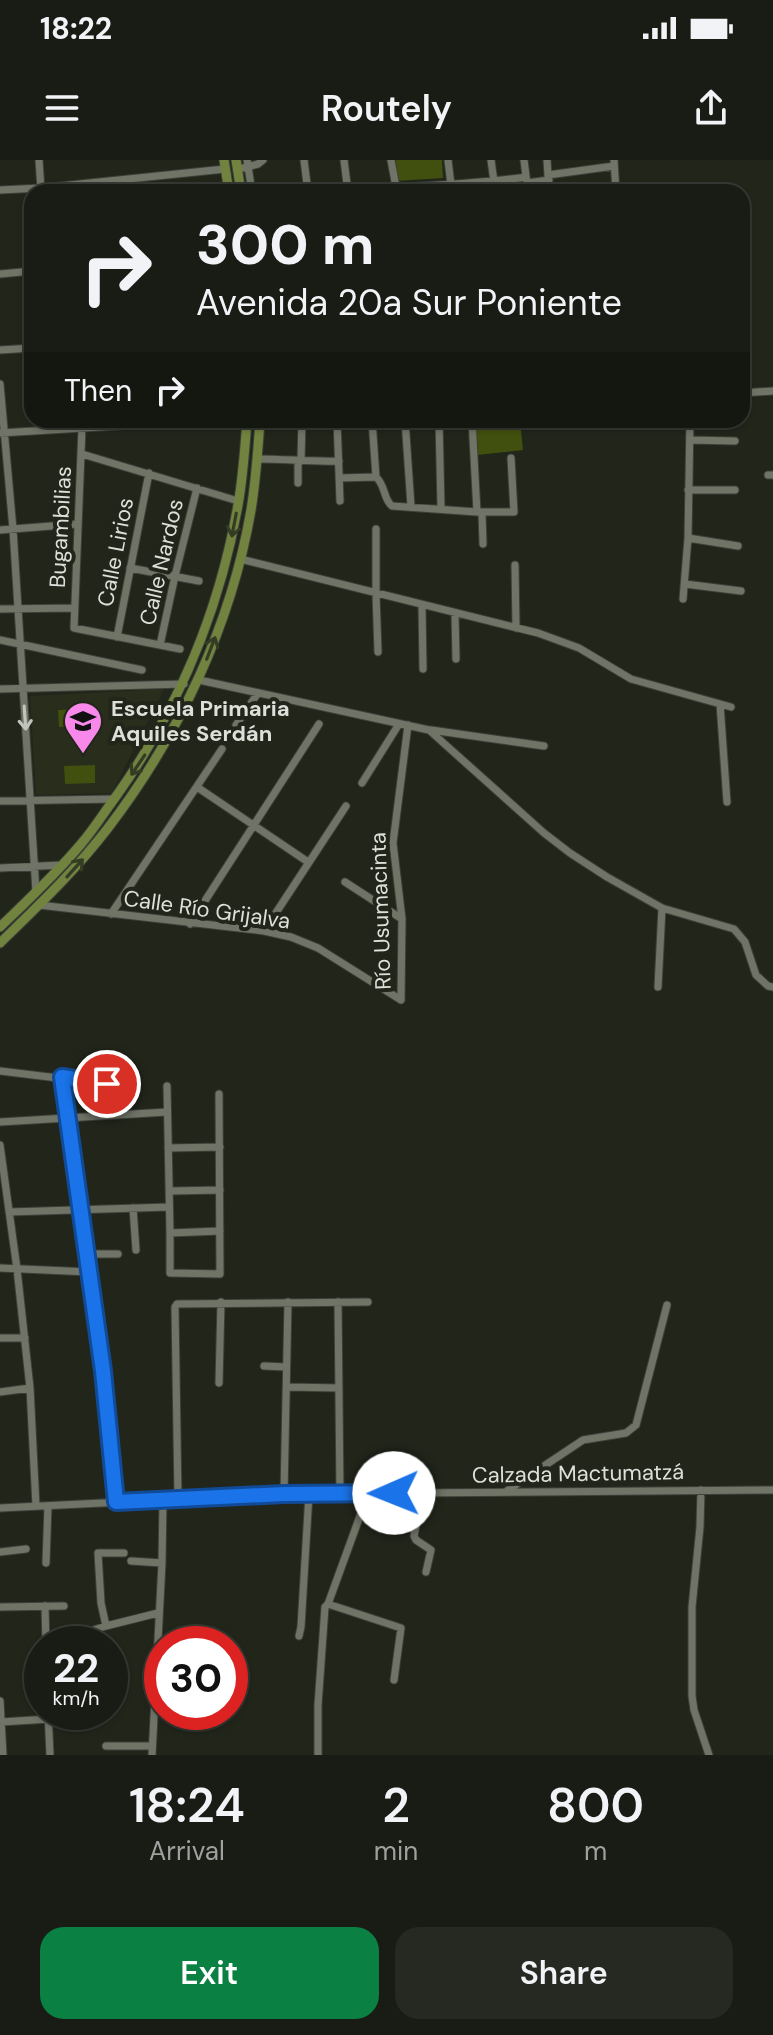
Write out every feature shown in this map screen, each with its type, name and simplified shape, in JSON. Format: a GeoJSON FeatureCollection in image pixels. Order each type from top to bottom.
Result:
{"type":"FeatureCollection","features":[{"type":"Feature","properties":{"kind":"main road"},"geometry":{"type":"LineString","coordinates":[[224,164],[228,184]]}},
{"type":"Feature","properties":{"kind":"main road"},"geometry":{"type":"LineString","coordinates":[[0,927],[83,841],[142,759],[184,684],[209,619],[225,565],[238,501],[246,428]]}},
{"type":"Feature","properties":{"kind":"main road"},"geometry":{"type":"LineString","coordinates":[[0,943],[86,855],[131,796],[155,763],[199,680],[224,617],[240,559],[251,511],[260,428]]}},
{"type":"Feature","properties":{"kind":"street"},"geometry":{"type":"LineString","coordinates":[[39,160],[41,184]]}},
{"type":"Feature","properties":{"kind":"street"},"geometry":{"type":"LineString","coordinates":[[236,165],[263,160]]}},
{"type":"Feature","properties":{"kind":"street"},"geometry":{"type":"LineString","coordinates":[[304,160],[307,184]]}},
{"type":"Feature","properties":{"kind":"street"},"geometry":{"type":"LineString","coordinates":[[344,160],[346,184]]}},
{"type":"Feature","properties":{"kind":"street"},"geometry":{"type":"LineString","coordinates":[[391,160],[395,184]]}},
{"type":"Feature","properties":{"kind":"street"},"geometry":{"type":"LineString","coordinates":[[448,160],[451,184]]}},
{"type":"Feature","properties":{"kind":"street"},"geometry":{"type":"LineString","coordinates":[[491,160],[494,182]]}},
{"type":"Feature","properties":{"kind":"street"},"geometry":{"type":"LineString","coordinates":[[524,160],[527,184]]}},
{"type":"Feature","properties":{"kind":"street"},"geometry":{"type":"LineString","coordinates":[[547,160],[548,184]]}},
{"type":"Feature","properties":{"kind":"street"},"geometry":{"type":"LineString","coordinates":[[486,184],[511,179],[527,184],[590,165],[614,163],[615,184]]}},
{"type":"Feature","properties":{"kind":"street"},"geometry":{"type":"LineString","coordinates":[[89,184],[224,164]]}},
{"type":"Feature","properties":{"kind":"street"},"geometry":{"type":"LineString","coordinates":[[248,164],[251,184]]}},
{"type":"Feature","properties":{"kind":"street"},"geometry":{"type":"LineString","coordinates":[[511,179],[511,184]]}},
{"type":"Feature","properties":{"kind":"street"},"geometry":{"type":"LineString","coordinates":[[0,190],[24,190]]}},
{"type":"Feature","properties":{"kind":"street"},"geometry":{"type":"LineString","coordinates":[[0,274],[24,272]]}},
{"type":"Feature","properties":{"kind":"street"},"geometry":{"type":"LineString","coordinates":[[0,350],[24,348]]}},
{"type":"Feature","properties":{"kind":"street"},"geometry":{"type":"LineString","coordinates":[[0,384],[13,529],[36,892]]}},
{"type":"Feature","properties":{"kind":"street"},"geometry":{"type":"LineString","coordinates":[[750,392],[773,391]]}},
{"type":"Feature","properties":{"kind":"street"},"geometry":{"type":"LineString","coordinates":[[3,433],[82,428]]}},
{"type":"Feature","properties":{"kind":"street","name":"Bugambilias"},"geometry":{"type":"LineString","coordinates":[[82,428],[74,628],[117,637]]}},
{"type":"Feature","properties":{"kind":"street"},"geometry":{"type":"LineString","coordinates":[[298,483],[302,428]]}},
{"type":"Feature","properties":{"kind":"street"},"geometry":{"type":"LineString","coordinates":[[337,428],[340,501]]}},
{"type":"Feature","properties":{"kind":"street"},"geometry":{"type":"LineString","coordinates":[[373,428],[376,477],[392,506],[514,512],[511,458]]}},
{"type":"Feature","properties":{"kind":"street"},"geometry":{"type":"LineString","coordinates":[[406,428],[411,506]]}},
{"type":"Feature","properties":{"kind":"street"},"geometry":{"type":"LineString","coordinates":[[439,428],[441,508]]}},
{"type":"Feature","properties":{"kind":"street"},"geometry":{"type":"LineString","coordinates":[[473,428],[483,544]]}},
{"type":"Feature","properties":{"kind":"street"},"geometry":{"type":"LineString","coordinates":[[683,599],[688,538],[690,428]]}},
{"type":"Feature","properties":{"kind":"street"},"geometry":{"type":"LineString","coordinates":[[690,440],[735,441]]}},
{"type":"Feature","properties":{"kind":"street"},"geometry":{"type":"LineString","coordinates":[[82,454],[238,501]]}},
{"type":"Feature","properties":{"kind":"street"},"geometry":{"type":"LineString","coordinates":[[258,459],[339,461]]}},
{"type":"Feature","properties":{"kind":"street","name":"Calle Lirios"},"geometry":{"type":"LineString","coordinates":[[117,637],[149,473]]}},
{"type":"Feature","properties":{"kind":"street"},"geometry":{"type":"LineString","coordinates":[[339,478],[376,477]]}},
{"type":"Feature","properties":{"kind":"street","name":"Calle Nardos"},"geometry":{"type":"LineString","coordinates":[[160,645],[197,488]]}},
{"type":"Feature","properties":{"kind":"street"},"geometry":{"type":"LineString","coordinates":[[688,490],[735,490]]}},
{"type":"Feature","properties":{"kind":"street"},"geometry":{"type":"LineString","coordinates":[[0,530],[77,524]]}},
{"type":"Feature","properties":{"kind":"street"},"geometry":{"type":"LineString","coordinates":[[376,529],[378,652]]}},
{"type":"Feature","properties":{"kind":"street"},"geometry":{"type":"LineString","coordinates":[[688,538],[738,546]]}},
{"type":"Feature","properties":{"kind":"street"},"geometry":{"type":"LineString","coordinates":[[240,559],[557,639],[579,648],[631,679],[731,707]]}},
{"type":"Feature","properties":{"kind":"street"},"geometry":{"type":"LineString","coordinates":[[515,565],[516,628]]}},
{"type":"Feature","properties":{"kind":"street"},"geometry":{"type":"LineString","coordinates":[[130,568],[199,581]]}},
{"type":"Feature","properties":{"kind":"street"},"geometry":{"type":"LineString","coordinates":[[685,584],[741,591]]}},
{"type":"Feature","properties":{"kind":"street"},"geometry":{"type":"LineString","coordinates":[[422,606],[423,669]]}},
{"type":"Feature","properties":{"kind":"street"},"geometry":{"type":"LineString","coordinates":[[0,609],[74,608]]}},
{"type":"Feature","properties":{"kind":"street"},"geometry":{"type":"LineString","coordinates":[[455,613],[456,659]]}},
{"type":"Feature","properties":{"kind":"street"},"geometry":{"type":"LineString","coordinates":[[117,637],[180,649]]}},
{"type":"Feature","properties":{"kind":"street"},"geometry":{"type":"LineString","coordinates":[[0,640],[142,670]]}},
{"type":"Feature","properties":{"kind":"street"},"geometry":{"type":"LineString","coordinates":[[199,680],[429,730],[544,746]]}},
{"type":"Feature","properties":{"kind":"street"},"geometry":{"type":"LineString","coordinates":[[0,689],[184,684]]}},
{"type":"Feature","properties":{"kind":"street"},"geometry":{"type":"LineString","coordinates":[[236,725],[258,693]]}},
{"type":"Feature","properties":{"kind":"street"},"geometry":{"type":"LineString","coordinates":[[720,704],[727,802]]}},
{"type":"Feature","properties":{"kind":"street"},"geometry":{"type":"LineString","coordinates":[[190,924],[319,724]]}},
{"type":"Feature","properties":{"kind":"street"},"geometry":{"type":"LineString","coordinates":[[362,783],[404,725]]}},
{"type":"Feature","properties":{"kind":"street","name":"Río Usumacinta"},"geometry":{"type":"LineString","coordinates":[[401,1000],[402,919],[393,843],[404,725]]}},
{"type":"Feature","properties":{"kind":"street"},"geometry":{"type":"LineString","coordinates":[[429,730],[570,853],[662,908],[734,929],[745,942],[756,975],[773,987]]}},
{"type":"Feature","properties":{"kind":"street"},"geometry":{"type":"LineString","coordinates":[[111,914],[222,749]]}},
{"type":"Feature","properties":{"kind":"street"},"geometry":{"type":"LineString","coordinates":[[197,787],[308,862]]}},
{"type":"Feature","properties":{"kind":"street"},"geometry":{"type":"LineString","coordinates":[[0,801],[114,799]]}},
{"type":"Feature","properties":{"kind":"street"},"geometry":{"type":"LineString","coordinates":[[264,931],[346,806]]}},
{"type":"Feature","properties":{"kind":"street"},"geometry":{"type":"LineString","coordinates":[[0,868],[63,865]]}},
{"type":"Feature","properties":{"kind":"street"},"geometry":{"type":"LineString","coordinates":[[345,882],[402,919]]}},
{"type":"Feature","properties":{"kind":"street","name":"Calle Río Grijalva"},"geometry":{"type":"LineString","coordinates":[[39,905],[264,931],[291,937],[318,948],[401,1000]]}},
{"type":"Feature","properties":{"kind":"street"},"geometry":{"type":"LineString","coordinates":[[658,987],[662,908]]}},
{"type":"Feature","properties":{"kind":"street"},"geometry":{"type":"LineString","coordinates":[[0,1071],[107,1084]]}},
{"type":"Feature","properties":{"kind":"street"},"geometry":{"type":"LineString","coordinates":[[62,1077],[103,1371],[116,1502]]}},
{"type":"Feature","properties":{"kind":"street"},"geometry":{"type":"LineString","coordinates":[[167,1086],[170,1273],[220,1274],[219,1094]]}},
{"type":"Feature","properties":{"kind":"street"},"geometry":{"type":"LineString","coordinates":[[0,1122],[167,1112]]}},
{"type":"Feature","properties":{"kind":"street"},"geometry":{"type":"LineString","coordinates":[[0,1145],[30,1388],[36,1506]]}},
{"type":"Feature","properties":{"kind":"street"},"geometry":{"type":"LineString","coordinates":[[168,1148],[220,1147]]}},
{"type":"Feature","properties":{"kind":"street"},"geometry":{"type":"LineString","coordinates":[[170,1191],[220,1190]]}},
{"type":"Feature","properties":{"kind":"street"},"geometry":{"type":"LineString","coordinates":[[9,1212],[169,1207]]}},
{"type":"Feature","properties":{"kind":"street"},"geometry":{"type":"LineString","coordinates":[[133,1208],[136,1250]]}},
{"type":"Feature","properties":{"kind":"street"},"geometry":{"type":"LineString","coordinates":[[170,1233],[220,1231]]}},
{"type":"Feature","properties":{"kind":"street"},"geometry":{"type":"LineString","coordinates":[[87,1254],[118,1254]]}},
{"type":"Feature","properties":{"kind":"street"},"geometry":{"type":"LineString","coordinates":[[0,1268],[90,1272]]}},
{"type":"Feature","properties":{"kind":"street"},"geometry":{"type":"LineString","coordinates":[[219,1383],[221,1302]]}},
{"type":"Feature","properties":{"kind":"street"},"geometry":{"type":"LineString","coordinates":[[284,1494],[288,1302]]}},
{"type":"Feature","properties":{"kind":"street"},"geometry":{"type":"LineString","coordinates":[[338,1302],[340,1494]]}},
{"type":"Feature","properties":{"kind":"street"},"geometry":{"type":"LineString","coordinates":[[178,1498],[175,1307],[179,1303],[368,1302]]}},
{"type":"Feature","properties":{"kind":"street"},"geometry":{"type":"LineString","coordinates":[[507,1492],[583,1440],[626,1433],[636,1425],[667,1305]]}},
{"type":"Feature","properties":{"kind":"street"},"geometry":{"type":"LineString","coordinates":[[0,1338],[25,1338]]}},
{"type":"Feature","properties":{"kind":"street"},"geometry":{"type":"LineString","coordinates":[[264,1366],[286,1367]]}},
{"type":"Feature","properties":{"kind":"street"},"geometry":{"type":"LineString","coordinates":[[287,1387],[339,1388]]}},
{"type":"Feature","properties":{"kind":"street"},"geometry":{"type":"LineString","coordinates":[[0,1392],[30,1388]]}},
{"type":"Feature","properties":{"kind":"street"},"geometry":{"type":"LineString","coordinates":[[701,1490],[692,1607],[692,1696],[709,1755]]}},
{"type":"Feature","properties":{"kind":"street","name":"Calzada Mactumatzá"},"geometry":{"type":"LineString","coordinates":[[0,1508],[284,1494],[773,1490]]}},
{"type":"Feature","properties":{"kind":"street"},"geometry":{"type":"LineString","coordinates":[[422,1493],[414,1536],[431,1550],[426,1572]]}},
{"type":"Feature","properties":{"kind":"street"},"geometry":{"type":"LineString","coordinates":[[299,1636],[309,1494]]}},
{"type":"Feature","properties":{"kind":"street"},"geometry":{"type":"LineString","coordinates":[[318,1755],[325,1607],[368,1494]]}},
{"type":"Feature","properties":{"kind":"street"},"geometry":{"type":"LineString","coordinates":[[152,1755],[163,1499]]}},
{"type":"Feature","properties":{"kind":"street"},"geometry":{"type":"LineString","coordinates":[[46,1563],[48,1506]]}},
{"type":"Feature","properties":{"kind":"street"},"geometry":{"type":"LineString","coordinates":[[0,1552],[26,1549]]}},
{"type":"Feature","properties":{"kind":"street"},"geometry":{"type":"LineString","coordinates":[[124,1553],[98,1553],[101,1603],[106,1626],[158,1613]]}},
{"type":"Feature","properties":{"kind":"street"},"geometry":{"type":"LineString","coordinates":[[131,1561],[162,1563]]}},
{"type":"Feature","properties":{"kind":"street"},"geometry":{"type":"LineString","coordinates":[[328,1604],[401,1628],[394,1680]]}},
{"type":"Feature","properties":{"kind":"street"},"geometry":{"type":"LineString","coordinates":[[45,1606],[47,1626]]}},
{"type":"Feature","properties":{"kind":"street"},"geometry":{"type":"LineString","coordinates":[[0,1607],[64,1606]]}},
{"type":"Feature","properties":{"kind":"street"},"geometry":{"type":"LineString","coordinates":[[0,1701],[3,1755]]}},
{"type":"Feature","properties":{"kind":"street"},"geometry":{"type":"LineString","coordinates":[[1,1722],[24,1719]]}},
{"type":"Feature","properties":{"kind":"street"},"geometry":{"type":"LineString","coordinates":[[49,1730],[50,1755]]}},
{"type":"Feature","properties":{"kind":"street"},"geometry":{"type":"LineString","coordinates":[[106,1746],[152,1746]]}},
{"type":"Feature","properties":{"kind":"shaded area"},"geometry":{"type":"Polygon","coordinates":[[[164,689],[112,793],[36,795],[30,696],[164,689]]]}},
{"type":"Feature","properties":{"kind":"green space"},"geometry":{"type":"Polygon","coordinates":[[[396,160],[442,160],[443,178],[397,181],[396,160]]]}},
{"type":"Feature","properties":{"kind":"green space"},"geometry":{"type":"Polygon","coordinates":[[[476,428],[521,428],[523,450],[477,455],[476,428]]]}},
{"type":"Feature","properties":{"kind":"green space"},"geometry":{"type":"Polygon","coordinates":[[[84,709],[85,726],[59,727],[58,710],[84,709]]]}},
{"type":"Feature","properties":{"kind":"green space"},"geometry":{"type":"Polygon","coordinates":[[[95,765],[95,783],[65,784],[64,766],[95,765]]]}},
{"type":"Feature","properties":{"kind":"place","name":"Escuela Primaria Aquiles Serdán"},"geometry":{"type":"Point","coordinates":[83,755]}},
{"type":"Feature","properties":{"kind":"route"},"geometry":{"type":"LineString","coordinates":[[107,1084],[62,1077],[103,1371],[116,1502],[284,1494],[394,1493]]}}]}
